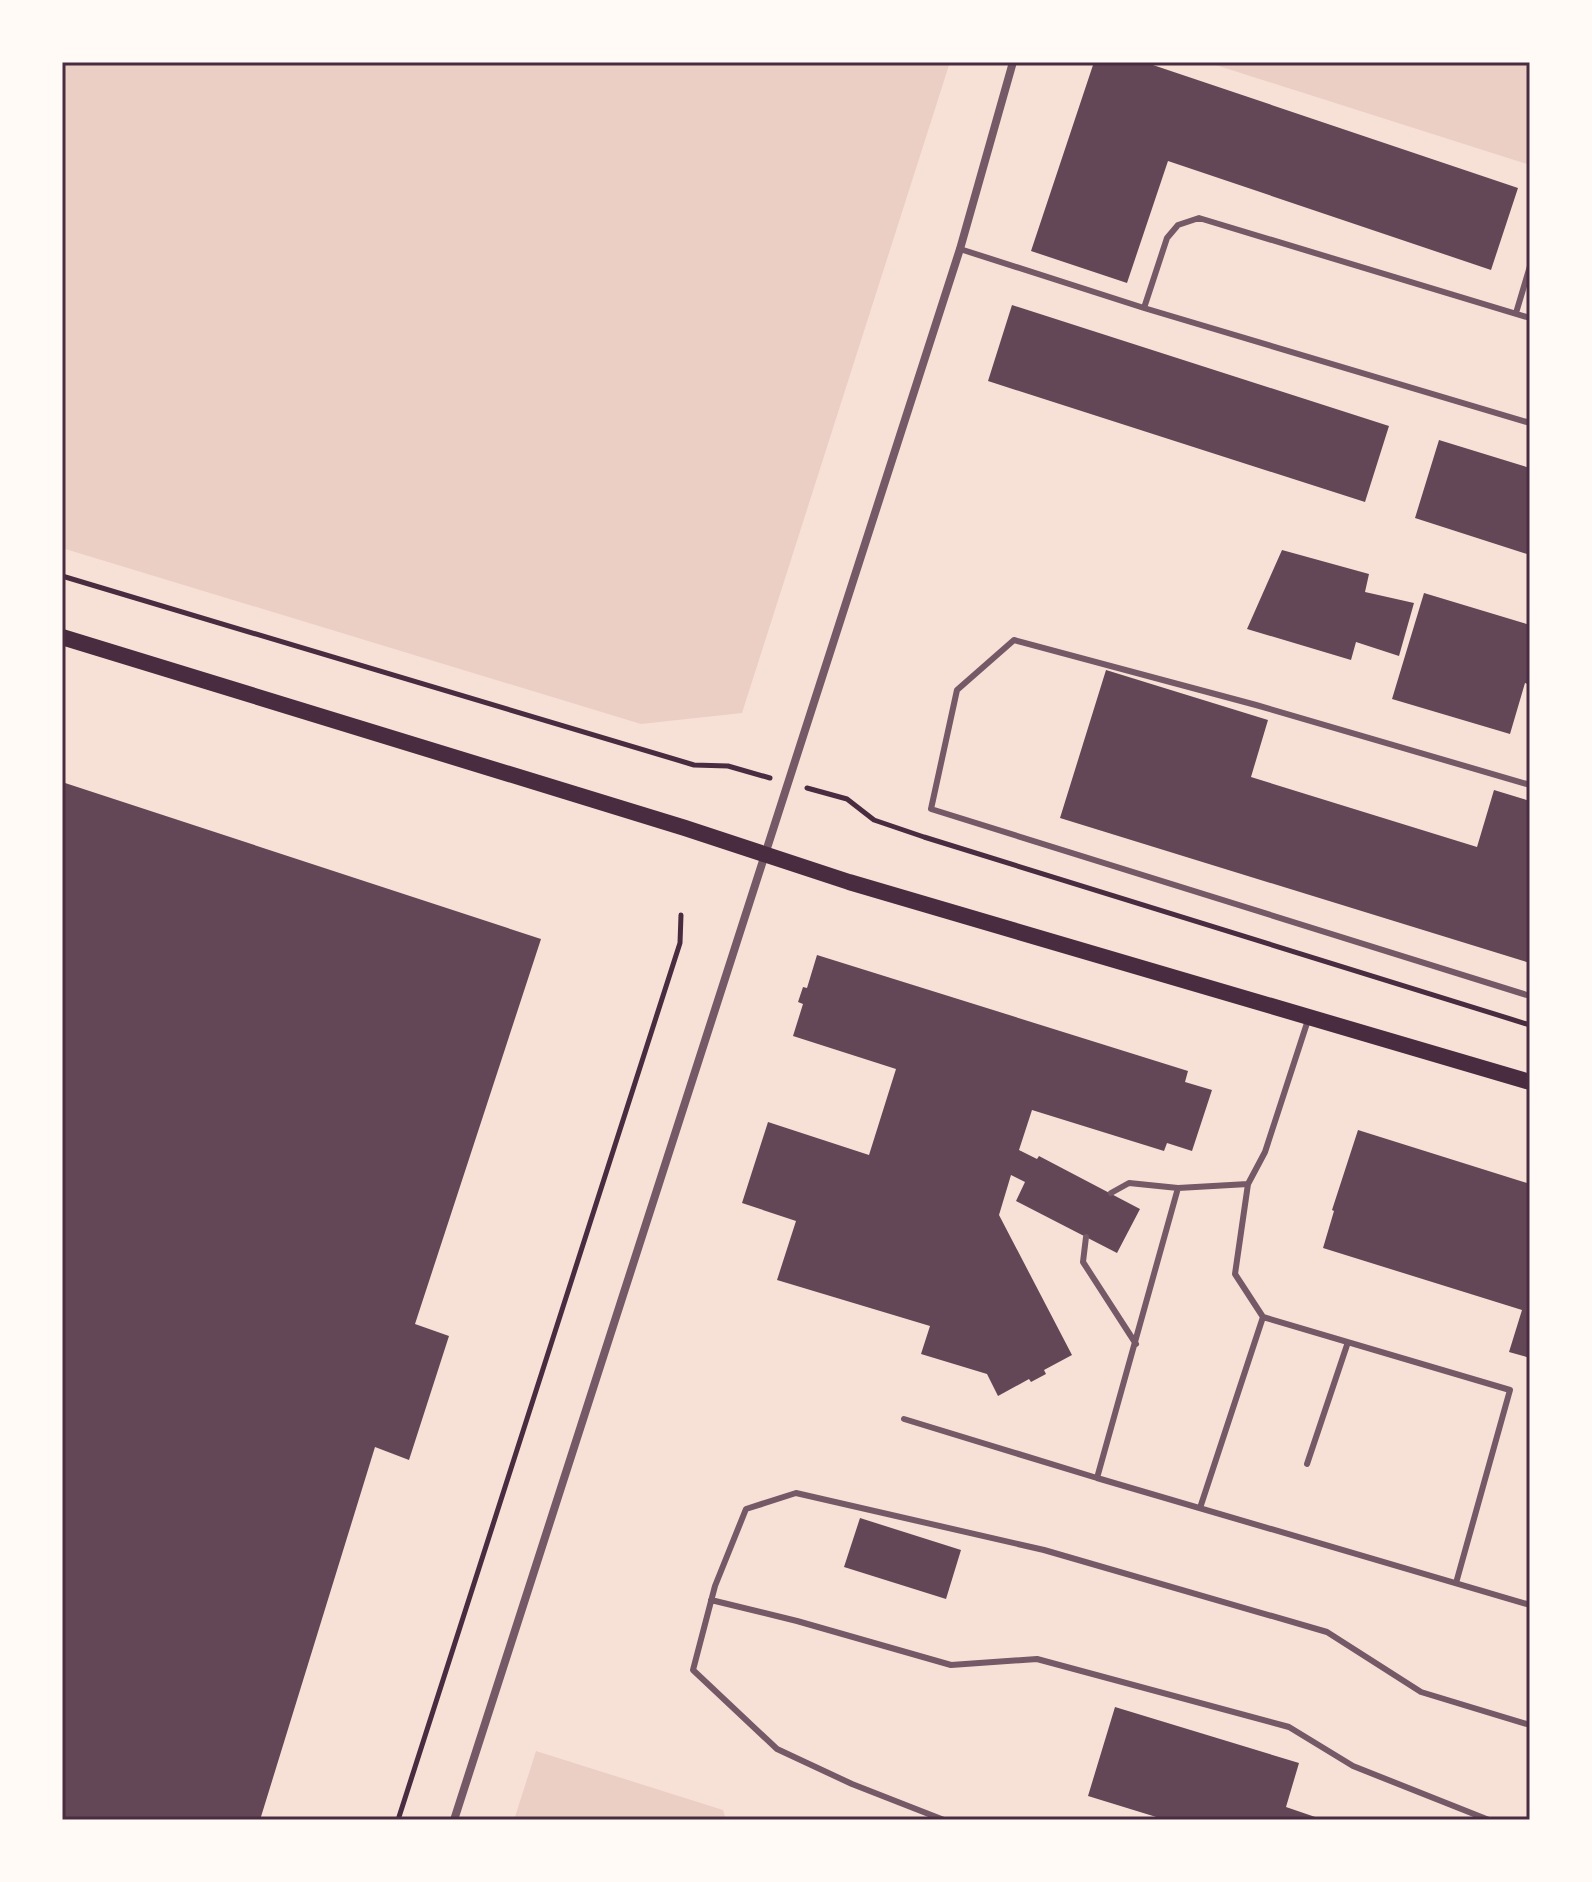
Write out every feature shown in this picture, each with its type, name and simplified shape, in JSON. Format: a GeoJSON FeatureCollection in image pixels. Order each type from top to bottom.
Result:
{"type":"FeatureCollection","features":[{"type":"Feature","properties":{"kind":"main road"},"geometry":{"type":"LineString","coordinates":[[62,637],[892,895],[1530,1082]]}},
{"type":"Feature","properties":{"kind":"street"},"geometry":{"type":"LineString","coordinates":[[454,1820],[960,249],[1013,62]]}},
{"type":"Feature","properties":{"kind":"lane"},"geometry":{"type":"LineString","coordinates":[[1144,308],[1167,238],[1178,225],[1199,218],[1530,318]]}},
{"type":"Feature","properties":{"kind":"lane"},"geometry":{"type":"LineString","coordinates":[[960,249],[1144,308],[1530,423]]}},
{"type":"Feature","properties":{"kind":"lane"},"geometry":{"type":"LineString","coordinates":[[1516,313],[1530,266]]}},
{"type":"Feature","properties":{"kind":"lane"},"geometry":{"type":"LineString","coordinates":[[1530,785],[1256,705],[1014,640],[957,690],[931,809],[1530,996]]}},
{"type":"Feature","properties":{"kind":"lane"},"geometry":{"type":"LineString","coordinates":[[1309,1016],[1265,1152],[1248,1184],[1235,1274],[1263,1317],[1510,1390],[1456,1583]]}},
{"type":"Feature","properties":{"kind":"lane"},"geometry":{"type":"LineString","coordinates":[[1111,1193],[1129,1183],[1178,1188],[1248,1184]]}},
{"type":"Feature","properties":{"kind":"lane"},"geometry":{"type":"LineString","coordinates":[[1097,1478],[1178,1188]]}},
{"type":"Feature","properties":{"kind":"lane"},"geometry":{"type":"LineString","coordinates":[[1086,1237],[1083,1262],[1136,1344]]}},
{"type":"Feature","properties":{"kind":"lane"},"geometry":{"type":"LineString","coordinates":[[1200,1508],[1263,1317]]}},
{"type":"Feature","properties":{"kind":"lane"},"geometry":{"type":"LineString","coordinates":[[1307,1464],[1348,1342]]}},
{"type":"Feature","properties":{"kind":"lane"},"geometry":{"type":"LineString","coordinates":[[904,1419],[1530,1605]]}},
{"type":"Feature","properties":{"kind":"lane"},"geometry":{"type":"LineString","coordinates":[[944,1820],[852,1784],[777,1749],[693,1670],[711,1600],[746,1509],[796,1493],[1044,1550],[1327,1632],[1421,1692],[1530,1725]]}},
{"type":"Feature","properties":{"kind":"lane"},"geometry":{"type":"LineString","coordinates":[[711,1600],[951,1665],[1037,1659],[1289,1727],[1353,1766],[1489,1820]]}},
{"type":"Feature","properties":{"kind":"path"},"geometry":{"type":"LineString","coordinates":[[62,576],[694,765],[728,766]]}},
{"type":"Feature","properties":{"kind":"path"},"geometry":{"type":"LineString","coordinates":[[847,799],[874,820],[924,837],[1530,1025]]}},
{"type":"Feature","properties":{"kind":"path"},"geometry":{"type":"LineString","coordinates":[[398,1820],[680,943],[681,915]]}},
{"type":"Feature","properties":{"kind":"shaded area"},"geometry":{"type":"Polygon","coordinates":[[[62,62],[950,62],[742,713],[641,724],[62,548],[62,62]]]}},
{"type":"Feature","properties":{"kind":"shaded area"},"geometry":{"type":"Polygon","coordinates":[[[1206,62],[1530,62],[1530,165],[1206,62]]]}},
{"type":"Feature","properties":{"kind":"shaded area"},"geometry":{"type":"Polygon","coordinates":[[[536,1751],[723,1810],[726,1820],[514,1820],[536,1751]]]}},
{"type":"Feature","properties":{"kind":"building"},"geometry":{"type":"Polygon","coordinates":[[[1094,62],[1144,62],[1518,188],[1491,270],[1168,161],[1127,283],[1031,251],[1094,62]]]}},
{"type":"Feature","properties":{"kind":"building"},"geometry":{"type":"Polygon","coordinates":[[[1012,305],[1389,426],[1365,502],[988,381],[1012,305]]]}},
{"type":"Feature","properties":{"kind":"building"},"geometry":{"type":"Polygon","coordinates":[[[1439,440],[1530,468],[1530,555],[1415,518],[1439,440]]]}},
{"type":"Feature","properties":{"kind":"building"},"geometry":{"type":"Polygon","coordinates":[[[1282,550],[1369,574],[1365,592],[1414,603],[1399,656],[1356,642],[1351,660],[1247,629],[1282,550]]]}},
{"type":"Feature","properties":{"kind":"building"},"geometry":{"type":"Polygon","coordinates":[[[1424,593],[1530,625],[1530,685],[1525,683],[1510,734],[1392,699],[1424,593]]]}},
{"type":"Feature","properties":{"kind":"building"},"geometry":{"type":"Polygon","coordinates":[[[1106,670],[1268,720],[1251,777],[1477,847],[1494,790],[1530,801],[1530,963],[1060,818],[1106,670]]]}},
{"type":"Feature","properties":{"kind":"building"},"geometry":{"type":"Polygon","coordinates":[[[62,782],[541,939],[415,1324],[449,1336],[409,1460],[375,1447],[260,1820],[62,1820],[62,782]]]}},
{"type":"Feature","properties":{"kind":"building"},"geometry":{"type":"Polygon","coordinates":[[[817,955],[1188,1071],[1185,1082],[1212,1090],[1192,1151],[1167,1143],[1164,1151],[1032,1110],[1019,1150],[1037,1159],[1039,1156],[1140,1209],[1117,1253],[1016,1201],[1025,1182],[1011,1175],[999,1215],[1072,1355],[1044,1370],[1046,1374],[1031,1382],[1029,1379],[998,1396],[987,1374],[921,1354],[930,1326],[777,1280],[796,1221],[742,1203],[768,1122],[869,1155],[896,1069],[793,1036],[803,1004],[798,1002],[803,987],[807,988],[817,955]]]}},
{"type":"Feature","properties":{"kind":"building"},"geometry":{"type":"Polygon","coordinates":[[[1358,1130],[1530,1184],[1530,1358],[1509,1352],[1522,1310],[1323,1248],[1358,1130]]]}},
{"type":"Feature","properties":{"kind":"building"},"geometry":{"type":"Polygon","coordinates":[[[860,1518],[961,1550],[946,1599],[844,1567],[860,1518]]]}},
{"type":"Feature","properties":{"kind":"building"},"geometry":{"type":"Polygon","coordinates":[[[1115,1707],[1299,1763],[1286,1807],[1324,1820],[1166,1820],[1088,1796],[1115,1707]]]}}]}
